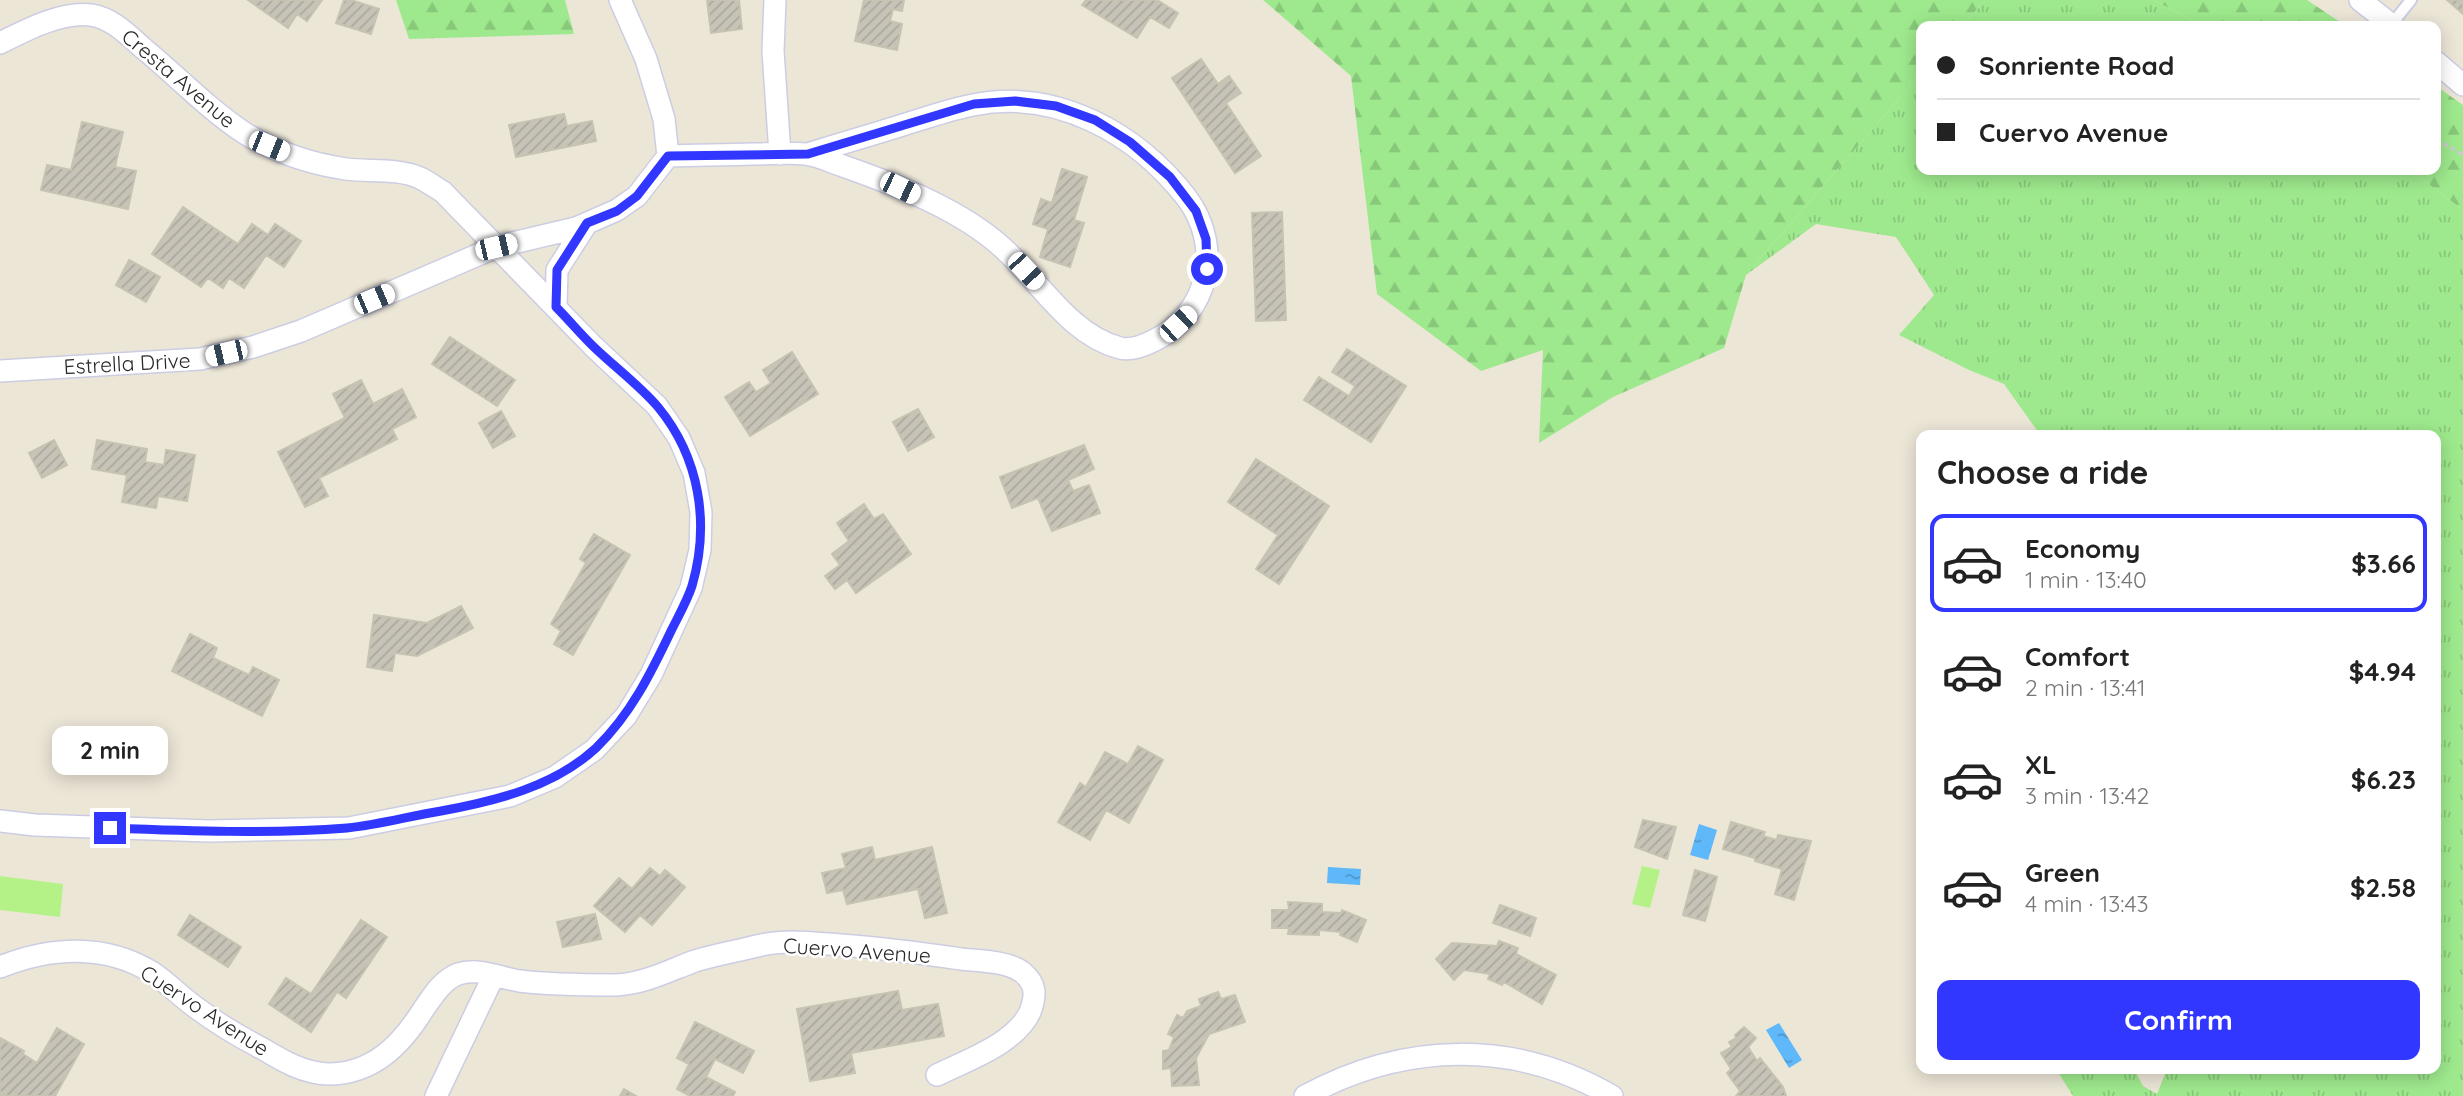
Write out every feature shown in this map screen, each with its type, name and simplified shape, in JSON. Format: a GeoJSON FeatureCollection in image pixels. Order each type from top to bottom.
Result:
{"type":"FeatureCollection","features":[{"type":"Feature","properties":{"kind":"street"},"geometry":{"type":"LineString","coordinates":[[620,0],[646,59],[664,119],[668,156],[808,154],[974,104],[1015,101],[1056,106],[1095,120],[1130,142],[1170,177],[1196,211],[1206,239],[1207,269],[1203,288],[1188,314],[1167,334],[1140,347],[1122,349],[1094,337],[1069,318],[987,233],[957,215],[881,179],[808,154]]}},
{"type":"Feature","properties":{"kind":"street"},"geometry":{"type":"LineString","coordinates":[[775,0],[773,51],[780,154]]}},
{"type":"Feature","properties":{"kind":"street"},"geometry":{"type":"LineString","coordinates":[[2360,0],[2386,21]]}},
{"type":"Feature","properties":{"kind":"street","name":"Cresta Avenue"},"geometry":{"type":"LineString","coordinates":[[0,43],[43,24],[68,17],[91,15],[113,23],[203,101],[246,134],[294,156],[346,169],[384,171],[418,177],[443,192],[496,247]]}},
{"type":"Feature","properties":{"kind":"street"},"geometry":{"type":"LineString","coordinates":[[2441,66],[2463,85]]}},
{"type":"Feature","properties":{"kind":"street","name":"Estrella Drive"},"geometry":{"type":"LineString","coordinates":[[0,371],[200,359],[253,348],[301,331],[496,247],[587,223],[617,211],[637,196],[668,156]]}},
{"type":"Feature","properties":{"kind":"street"},"geometry":{"type":"LineString","coordinates":[[556,307],[557,270],[587,223]]}},
{"type":"Feature","properties":{"kind":"street"},"geometry":{"type":"LineString","coordinates":[[0,821],[35,825],[209,831],[349,828],[510,796],[555,777],[594,750],[626,716],[651,675],[691,588],[700,550],[701,512],[694,473],[679,438],[657,406],[594,347],[496,247]]}},
{"type":"Feature","properties":{"kind":"street","name":"Cuervo Avenue"},"geometry":{"type":"LineString","coordinates":[[0,967],[27,956],[59,950],[91,951],[123,959],[152,973],[197,1009],[233,1033],[297,1068],[327,1074],[357,1070],[385,1057],[407,1036],[438,988],[457,975],[479,971],[522,981],[620,985],[652,977],[698,960],[764,944],[805,942],[912,952],[1004,965],[1021,971],[1032,983],[1035,991],[1035,999],[1027,1017],[1014,1033],[1002,1042],[937,1075]]}},
{"type":"Feature","properties":{"kind":"street"},"geometry":{"type":"LineString","coordinates":[[436,1096],[494,975]]}},
{"type":"Feature","properties":{"kind":"street"},"geometry":{"type":"LineString","coordinates":[[1305,1096],[1330,1082],[1366,1068],[1415,1056],[1446,1054],[1487,1055],[1528,1061],[1557,1070],[1612,1096]]}},
{"type":"Feature","properties":{"kind":"lane"},"geometry":{"type":"LineString","coordinates":[[2395,21],[2410,0]]}},
{"type":"Feature","properties":{"kind":"path"},"geometry":{"type":"LineString","coordinates":[[2441,142],[2463,155]]}},
{"type":"Feature","properties":{"kind":"green space"},"geometry":{"type":"Polygon","coordinates":[[[396,0],[565,0],[574,34],[409,39],[396,0]]]}},
{"type":"Feature","properties":{"kind":"green space"},"geometry":{"type":"Polygon","coordinates":[[[1263,0],[1985,0],[1966,21],[1916,21],[1916,79],[1746,275],[1724,348],[1613,397],[1539,443],[1543,350],[1481,371],[1377,294],[1351,76],[1263,0]]]}},
{"type":"Feature","properties":{"kind":"green space"},"geometry":{"type":"Polygon","coordinates":[[[1985,0],[2153,0],[2194,21],[1966,21],[1985,0]]]}},
{"type":"Feature","properties":{"kind":"green space"},"geometry":{"type":"Polygon","coordinates":[[[2153,0],[2307,0],[2338,21],[2194,21],[2153,0]]]}},
{"type":"Feature","properties":{"kind":"green space"},"geometry":{"type":"Polygon","coordinates":[[[1916,79],[1916,175],[2417,175],[2463,210],[2463,1096],[2073,1096],[2059,1074],[2137,1074],[2143,1086],[2157,1094],[2165,1074],[2441,1074],[2441,430],[2037,430],[2004,384],[1969,370],[1899,335],[1934,295],[1896,237],[1816,224],[1746,275],[1916,79]]]}},
{"type":"Feature","properties":{"kind":"green space"},"geometry":{"type":"Polygon","coordinates":[[[2441,90],[2463,105],[2463,210],[2417,175],[2441,175],[2441,90]]]}},
{"type":"Feature","properties":{"kind":"green space"},"geometry":{"type":"Polygon","coordinates":[[[1642,866],[1660,870],[1650,908],[1632,904],[1642,866]]]}},
{"type":"Feature","properties":{"kind":"green space"},"geometry":{"type":"Polygon","coordinates":[[[0,876],[63,884],[60,917],[0,910],[0,876]]]}},
{"type":"Feature","properties":{"kind":"water"},"geometry":{"type":"Polygon","coordinates":[[[1699,824],[1717,830],[1708,860],[1690,855],[1699,824]]]}},
{"type":"Feature","properties":{"kind":"water"},"geometry":{"type":"Polygon","coordinates":[[[1328,867],[1361,869],[1360,885],[1327,883],[1328,867]]]}},
{"type":"Feature","properties":{"kind":"water"},"geometry":{"type":"Polygon","coordinates":[[[1779,1023],[1802,1060],[1789,1068],[1766,1030],[1779,1023]]]}},
{"type":"Feature","properties":{"kind":"building"},"geometry":{"type":"Polygon","coordinates":[[[248,0],[322,0],[307,21],[297,14],[288,28],[248,0]]]}},
{"type":"Feature","properties":{"kind":"building"},"geometry":{"type":"Polygon","coordinates":[[[344,0],[379,9],[371,34],[336,23],[344,0]]]}},
{"type":"Feature","properties":{"kind":"building"},"geometry":{"type":"Polygon","coordinates":[[[707,0],[739,0],[742,29],[711,33],[707,0]]]}},
{"type":"Feature","properties":{"kind":"building"},"geometry":{"type":"Polygon","coordinates":[[[864,0],[904,0],[902,11],[893,9],[890,21],[902,24],[897,50],[855,41],[864,0]]]}},
{"type":"Feature","properties":{"kind":"building"},"geometry":{"type":"Polygon","coordinates":[[[1086,0],[1157,0],[1178,13],[1169,28],[1150,17],[1137,38],[1082,5],[1086,0]]]}},
{"type":"Feature","properties":{"kind":"building"},"geometry":{"type":"Polygon","coordinates":[[[2447,0],[2463,0],[2463,14],[2447,0]]]}},
{"type":"Feature","properties":{"kind":"building"},"geometry":{"type":"Polygon","coordinates":[[[1201,59],[1218,84],[1229,76],[1241,93],[1226,103],[1261,156],[1235,173],[1172,78],[1201,59]]]}},
{"type":"Feature","properties":{"kind":"building"},"geometry":{"type":"Polygon","coordinates":[[[564,114],[567,126],[592,121],[596,141],[516,157],[509,125],[564,114]]]}},
{"type":"Feature","properties":{"kind":"building"},"geometry":{"type":"Polygon","coordinates":[[[82,122],[123,132],[115,167],[136,171],[128,209],[41,190],[47,165],[71,170],[82,122]]]}},
{"type":"Feature","properties":{"kind":"building"},"geometry":{"type":"Polygon","coordinates":[[[1062,169],[1087,177],[1074,220],[1084,223],[1070,267],[1040,257],[1048,229],[1033,224],[1041,199],[1052,203],[1062,169]]]}},
{"type":"Feature","properties":{"kind":"building"},"geometry":{"type":"Polygon","coordinates":[[[183,207],[238,244],[252,224],[268,235],[275,224],[301,241],[284,267],[266,255],[244,288],[229,278],[223,288],[208,278],[201,287],[152,254],[183,207]]]}},
{"type":"Feature","properties":{"kind":"building"},"geometry":{"type":"Polygon","coordinates":[[[1282,212],[1286,320],[1256,321],[1252,213],[1282,212]]]}},
{"type":"Feature","properties":{"kind":"building"},"geometry":{"type":"Polygon","coordinates":[[[129,260],[160,277],[146,302],[116,285],[129,260]]]}},
{"type":"Feature","properties":{"kind":"building"},"geometry":{"type":"Polygon","coordinates":[[[450,337],[515,380],[497,406],[432,364],[450,337]]]}},
{"type":"Feature","properties":{"kind":"building"},"geometry":{"type":"Polygon","coordinates":[[[1347,349],[1406,386],[1371,442],[1304,400],[1319,377],[1349,396],[1355,386],[1332,372],[1347,349]]]}},
{"type":"Feature","properties":{"kind":"building"},"geometry":{"type":"Polygon","coordinates":[[[792,352],[818,394],[750,436],[725,397],[749,382],[756,392],[771,383],[763,370],[792,352]]]}},
{"type":"Feature","properties":{"kind":"building"},"geometry":{"type":"Polygon","coordinates":[[[361,380],[373,404],[402,389],[416,417],[392,429],[397,439],[319,478],[328,496],[305,507],[278,452],[345,418],[333,394],[361,380]]]}},
{"type":"Feature","properties":{"kind":"building"},"geometry":{"type":"Polygon","coordinates":[[[918,409],[934,437],[908,451],[893,422],[918,409]]]}},
{"type":"Feature","properties":{"kind":"building"},"geometry":{"type":"Polygon","coordinates":[[[501,411],[515,436],[493,448],[479,423],[501,411]]]}},
{"type":"Feature","properties":{"kind":"building"},"geometry":{"type":"Polygon","coordinates":[[[54,440],[67,465],[42,478],[29,453],[54,440]]]}},
{"type":"Feature","properties":{"kind":"building"},"geometry":{"type":"Polygon","coordinates":[[[97,440],[147,449],[145,462],[164,465],[166,450],[195,455],[187,501],[158,496],[156,508],[122,502],[127,475],[92,469],[97,440]]]}},
{"type":"Feature","properties":{"kind":"building"},"geometry":{"type":"Polygon","coordinates":[[[1084,445],[1094,469],[1068,480],[1073,491],[1089,485],[1100,513],[1052,531],[1038,498],[1012,508],[1000,477],[1084,445]]]}},
{"type":"Feature","properties":{"kind":"building"},"geometry":{"type":"Polygon","coordinates":[[[1256,459],[1329,506],[1279,584],[1256,569],[1278,535],[1228,502],[1256,459]]]}},
{"type":"Feature","properties":{"kind":"building"},"geometry":{"type":"Polygon","coordinates":[[[864,504],[874,519],[883,514],[911,554],[856,593],[847,580],[835,589],[825,576],[840,565],[832,554],[849,541],[837,523],[864,504]]]}},
{"type":"Feature","properties":{"kind":"building"},"geometry":{"type":"Polygon","coordinates":[[[594,534],[630,555],[573,655],[554,644],[561,631],[551,624],[586,563],[580,559],[594,534]]]}},
{"type":"Feature","properties":{"kind":"building"},"geometry":{"type":"Polygon","coordinates":[[[461,606],[473,628],[417,656],[395,653],[392,671],[367,667],[374,615],[427,623],[461,606]]]}},
{"type":"Feature","properties":{"kind":"building"},"geometry":{"type":"Polygon","coordinates":[[[190,634],[217,648],[213,658],[249,675],[253,667],[279,680],[262,716],[172,671],[190,634]]]}},
{"type":"Feature","properties":{"kind":"building"},"geometry":{"type":"Polygon","coordinates":[[[1138,746],[1163,760],[1129,823],[1106,810],[1090,840],[1058,822],[1080,783],[1086,787],[1105,752],[1128,764],[1138,746]]]}},
{"type":"Feature","properties":{"kind":"building"},"geometry":{"type":"Polygon","coordinates":[[[1643,820],[1676,827],[1667,859],[1635,847],[1643,820]]]}},
{"type":"Feature","properties":{"kind":"building"},"geometry":{"type":"Polygon","coordinates":[[[1731,822],[1765,832],[1763,836],[1777,840],[1778,835],[1811,841],[1794,900],[1775,894],[1782,869],[1723,849],[1731,822]]]}},
{"type":"Feature","properties":{"kind":"building"},"geometry":{"type":"Polygon","coordinates":[[[872,847],[875,860],[932,847],[947,913],[925,918],[918,889],[847,904],[843,890],[827,893],[822,873],[846,868],[842,854],[872,847]]]}},
{"type":"Feature","properties":{"kind":"building"},"geometry":{"type":"Polygon","coordinates":[[[650,868],[660,876],[665,870],[685,887],[652,925],[640,915],[625,932],[594,906],[619,878],[632,889],[650,868]]]}},
{"type":"Feature","properties":{"kind":"building"},"geometry":{"type":"Polygon","coordinates":[[[1695,870],[1717,877],[1705,921],[1683,915],[1695,870]]]}},
{"type":"Feature","properties":{"kind":"building"},"geometry":{"type":"Polygon","coordinates":[[[1288,902],[1322,904],[1322,912],[1341,913],[1342,910],[1366,920],[1357,942],[1340,935],[1341,932],[1319,930],[1319,935],[1288,934],[1289,928],[1272,928],[1272,910],[1289,910],[1288,902]]]}},
{"type":"Feature","properties":{"kind":"building"},"geometry":{"type":"Polygon","coordinates":[[[1500,905],[1536,918],[1530,936],[1493,923],[1500,905]]]}},
{"type":"Feature","properties":{"kind":"building"},"geometry":{"type":"Polygon","coordinates":[[[595,914],[601,939],[563,947],[557,922],[595,914]]]}},
{"type":"Feature","properties":{"kind":"building"},"geometry":{"type":"Polygon","coordinates":[[[190,915],[241,947],[228,967],[178,935],[190,915]]]}},
{"type":"Feature","properties":{"kind":"building"},"geometry":{"type":"Polygon","coordinates":[[[361,920],[387,937],[346,998],[337,992],[311,1032],[269,1004],[286,978],[311,994],[361,920]]]}},
{"type":"Feature","properties":{"kind":"building"},"geometry":{"type":"Polygon","coordinates":[[[1499,941],[1518,948],[1516,954],[1556,975],[1542,1004],[1504,982],[1502,985],[1488,979],[1490,974],[1464,970],[1454,980],[1436,959],[1452,943],[1497,946],[1499,941]]]}},
{"type":"Feature","properties":{"kind":"building"},"geometry":{"type":"Polygon","coordinates":[[[898,991],[902,1010],[938,1004],[944,1036],[851,1053],[855,1073],[810,1081],[797,1009],[898,991]]]}},
{"type":"Feature","properties":{"kind":"building"},"geometry":{"type":"Polygon","coordinates":[[[1218,992],[1221,999],[1235,995],[1245,1022],[1209,1034],[1196,1058],[1199,1085],[1172,1086],[1171,1068],[1163,1069],[1163,1051],[1169,1050],[1174,1037],[1168,1034],[1177,1015],[1183,1018],[1187,1011],[1201,1006],[1199,999],[1218,992]]]}},
{"type":"Feature","properties":{"kind":"building"},"geometry":{"type":"Polygon","coordinates":[[[695,1022],[754,1051],[743,1073],[715,1059],[706,1077],[735,1092],[733,1096],[690,1096],[677,1089],[689,1064],[677,1058],[695,1022]]]}},
{"type":"Feature","properties":{"kind":"building"},"geometry":{"type":"Polygon","coordinates":[[[1744,1027],[1756,1038],[1748,1047],[1757,1061],[1760,1058],[1783,1087],[1786,1096],[1736,1096],[1740,1091],[1727,1073],[1731,1069],[1721,1053],[1732,1047],[1729,1042],[1736,1038],[1735,1035],[1744,1027]]]}},
{"type":"Feature","properties":{"kind":"building"},"geometry":{"type":"Polygon","coordinates":[[[57,1028],[84,1044],[55,1096],[0,1096],[0,1038],[24,1051],[23,1054],[37,1063],[57,1028]]]}},
{"type":"Feature","properties":{"kind":"building"},"geometry":{"type":"Polygon","coordinates":[[[624,1089],[636,1096],[620,1096],[624,1089]]]}},
{"type":"Feature","properties":{"kind":"route"},"geometry":{"type":"LineString","coordinates":[[110,828],[209,831],[349,828],[460,807],[510,796],[555,777],[594,750],[626,716],[651,675],[691,588],[700,550],[701,512],[694,473],[679,438],[657,406],[556,307],[555,283],[557,270],[587,223],[617,211],[637,196],[668,156],[808,154],[974,104],[1015,101],[1056,106],[1095,120],[1130,142],[1170,177],[1196,211],[1206,239],[1207,269]]}}]}
